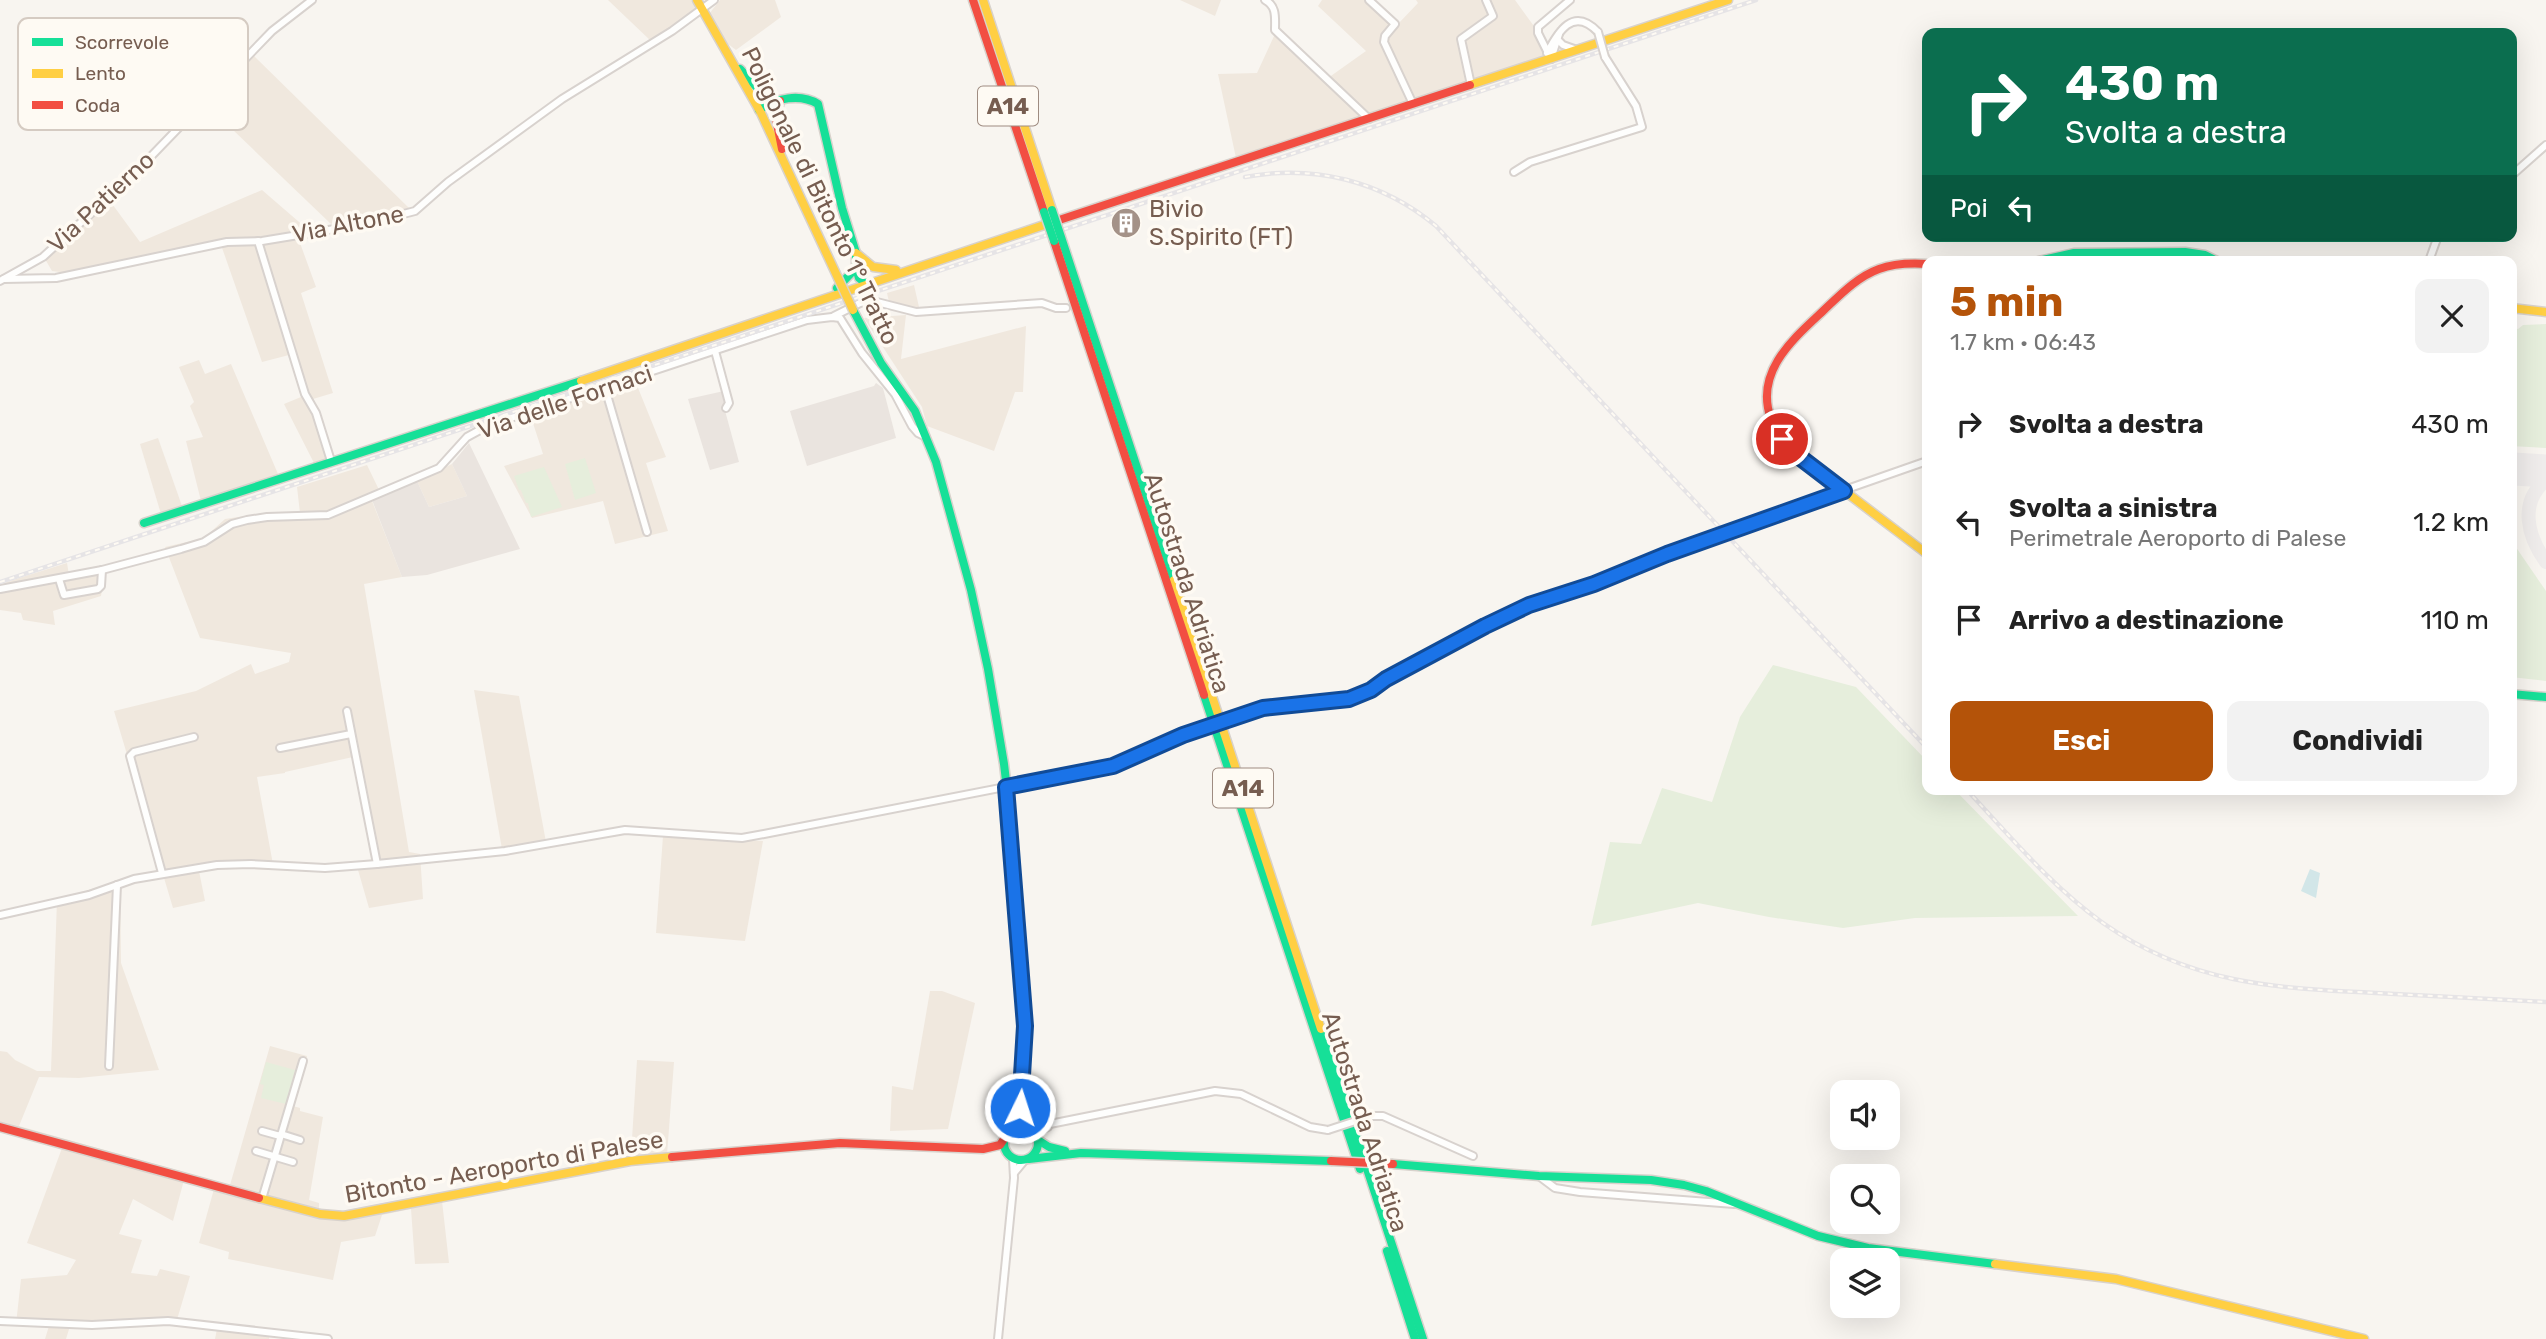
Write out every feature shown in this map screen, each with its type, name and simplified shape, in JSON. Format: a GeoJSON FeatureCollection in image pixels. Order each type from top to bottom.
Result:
{"type":"FeatureCollection","features":[{"type":"Feature","properties":{"kind":"main road","name":"Autostrada Adriatica"},"geometry":{"type":"LineString","coordinates":[[973,0],[1048,211]]}},
{"type":"Feature","properties":{"kind":"main road","name":"Autostrada Adriatica"},"geometry":{"type":"LineString","coordinates":[[983,0],[1057,239],[1415,1339]]}},
{"type":"Feature","properties":{"kind":"main road"},"geometry":{"type":"LineString","coordinates":[[144,523],[565,386],[865,283],[1369,119],[1549,56],[1577,50],[1728,0]]}},
{"type":"Feature","properties":{"kind":"main road","name":"Poligonale di Bitonto 1° Tratto"},"geometry":{"type":"LineString","coordinates":[[699,4],[759,110],[853,310],[881,363],[915,411],[936,461],[971,590],[999,727],[1025,1026],[1020,1108]]}},
{"type":"Feature","properties":{"kind":"main road"},"geometry":{"type":"LineString","coordinates":[[730,58],[757,88],[771,99],[780,101]]}},
{"type":"Feature","properties":{"kind":"main road"},"geometry":{"type":"LineString","coordinates":[[759,110],[767,103],[780,101],[788,96],[808,97],[818,104],[842,208],[865,283]]}},
{"type":"Feature","properties":{"kind":"main road"},"geometry":{"type":"LineString","coordinates":[[780,101],[776,110],[776,127],[788,169]]}},
{"type":"Feature","properties":{"kind":"main road","name":"Autostrada Adriatica"},"geometry":{"type":"LineString","coordinates":[[1057,239],[1423,1339]]}},
{"type":"Feature","properties":{"kind":"main road"},"geometry":{"type":"LineString","coordinates":[[2060,256],[2074,253],[2185,252],[2207,256]]}},
{"type":"Feature","properties":{"kind":"main road"},"geometry":{"type":"LineString","coordinates":[[859,264],[884,270],[906,270]]}},
{"type":"Feature","properties":{"kind":"main road"},"geometry":{"type":"LineString","coordinates":[[830,295],[859,264]]}},
{"type":"Feature","properties":{"kind":"main road"},"geometry":{"type":"LineString","coordinates":[[1922,264],[1889,265],[1858,278],[1777,359],[1768,388],[1768,408],[1773,425],[1793,452],[1922,550]]}},
{"type":"Feature","properties":{"kind":"main road"},"geometry":{"type":"LineString","coordinates":[[2517,309],[2546,312]]}},
{"type":"Feature","properties":{"kind":"main road"},"geometry":{"type":"LineString","coordinates":[[2517,695],[2546,697]]}},
{"type":"Feature","properties":{"kind":"main road"},"geometry":{"type":"LineString","coordinates":[[1020,1108],[1027,1127],[1049,1147],[1081,1153],[1331,1161],[1539,1176],[1651,1180],[1706,1191],[1818,1236],[1868,1248],[2116,1279],[2364,1339]]}},
{"type":"Feature","properties":{"kind":"main road"},"geometry":{"type":"LineString","coordinates":[[983,1149],[1000,1145],[1013,1128],[1020,1108]]}},
{"type":"Feature","properties":{"kind":"main road","name":"Bitonto - Aeroporto di Palese"},"geometry":{"type":"LineString","coordinates":[[0,1127],[262,1199],[320,1214],[344,1216],[630,1161],[839,1143],[983,1149]]}},
{"type":"Feature","properties":{"kind":"main road"},"geometry":{"type":"LineString","coordinates":[[1013,1128],[1027,1127]]}},
{"type":"Feature","properties":{"kind":"main road"},"geometry":{"type":"LineString","coordinates":[[1027,1160],[1037,1151],[1038,1138]]}},
{"type":"Feature","properties":{"kind":"main road"},"geometry":{"type":"LineString","coordinates":[[1004,1139],[1004,1149],[1012,1158]]}},
{"type":"Feature","properties":{"kind":"main road"},"geometry":{"type":"LineString","coordinates":[[983,1149],[1027,1160],[1081,1153]]}},
{"type":"Feature","properties":{"kind":"street","name":"Via Patierno"},"geometry":{"type":"LineString","coordinates":[[248,56],[272,31],[312,0]]}},
{"type":"Feature","properties":{"kind":"street","name":"Via Altone"},"geometry":{"type":"LineString","coordinates":[[2,280],[56,278],[227,242],[258,241],[365,224],[415,211],[448,182],[562,99],[672,31],[699,4],[713,0]]}},
{"type":"Feature","properties":{"kind":"street"},"geometry":{"type":"LineString","coordinates":[[1265,0],[1275,10],[1275,30],[1369,119]]}},
{"type":"Feature","properties":{"kind":"street"},"geometry":{"type":"LineString","coordinates":[[1369,0],[1395,24],[1385,36],[1384,42],[1413,104]]}},
{"type":"Feature","properties":{"kind":"street"},"geometry":{"type":"LineString","coordinates":[[1471,85],[1461,39],[1493,16],[1486,0]]}},
{"type":"Feature","properties":{"kind":"street"},"geometry":{"type":"LineString","coordinates":[[1549,56],[1538,33],[1538,27],[1570,0]]}},
{"type":"Feature","properties":{"kind":"street"},"geometry":{"type":"LineString","coordinates":[[1514,172],[1530,162],[1642,127],[1636,106],[1605,58],[1598,32],[1592,26],[1575,21],[1568,23],[1559,31],[1549,56]]}},
{"type":"Feature","properties":{"kind":"street"},"geometry":{"type":"LineString","coordinates":[[1542,42],[1556,40],[1577,50]]}},
{"type":"Feature","properties":{"kind":"street","name":"Via Patierno"},"geometry":{"type":"LineString","coordinates":[[2,280],[43,257],[134,174],[176,130]]}},
{"type":"Feature","properties":{"kind":"street"},"geometry":{"type":"LineString","coordinates":[[2517,171],[2546,145]]}},
{"type":"Feature","properties":{"kind":"street"},"geometry":{"type":"LineString","coordinates":[[258,241],[305,394],[316,413],[331,461]]}},
{"type":"Feature","properties":{"kind":"street","name":"Via delle Fornaci"},"geometry":{"type":"LineString","coordinates":[[0,589],[102,570],[204,542],[232,524],[247,520],[332,514],[439,468],[467,437],[477,430],[807,320],[832,317],[860,303],[873,301],[916,312],[1042,303],[1066,308]]}},
{"type":"Feature","properties":{"kind":"street"},"geometry":{"type":"LineString","coordinates":[[832,317],[842,321],[862,353],[895,394],[912,426],[926,437]]}},
{"type":"Feature","properties":{"kind":"street"},"geometry":{"type":"LineString","coordinates":[[715,351],[729,403],[726,408]]}},
{"type":"Feature","properties":{"kind":"street"},"geometry":{"type":"LineString","coordinates":[[605,388],[647,532]]}},
{"type":"Feature","properties":{"kind":"street"},"geometry":{"type":"LineString","coordinates":[[0,915],[89,895],[162,873],[216,865],[325,868],[377,864],[505,851],[625,830],[742,838],[1113,766],[1198,730],[1263,708],[1349,699],[1371,690],[1386,679],[1529,605],[1594,584],[1667,554],[1922,463]]}},
{"type":"Feature","properties":{"kind":"street"},"geometry":{"type":"LineString","coordinates":[[59,579],[64,595],[98,589],[101,586],[102,570]]}},
{"type":"Feature","properties":{"kind":"street"},"geometry":{"type":"LineString","coordinates":[[347,711],[377,864]]}},
{"type":"Feature","properties":{"kind":"street"},"geometry":{"type":"LineString","coordinates":[[280,748],[351,734]]}},
{"type":"Feature","properties":{"kind":"street"},"geometry":{"type":"LineString","coordinates":[[162,873],[130,756],[134,752],[194,737]]}},
{"type":"Feature","properties":{"kind":"street"},"geometry":{"type":"LineString","coordinates":[[109,1066],[117,885]]}},
{"type":"Feature","properties":{"kind":"street"},"geometry":{"type":"LineString","coordinates":[[262,1199],[303,1061]]}},
{"type":"Feature","properties":{"kind":"street"},"geometry":{"type":"LineString","coordinates":[[1027,1127],[1053,1125],[1215,1091],[1241,1094],[1310,1127],[1328,1130],[1371,1116],[1383,1116],[1474,1156]]}},
{"type":"Feature","properties":{"kind":"street"},"geometry":{"type":"LineString","coordinates":[[1038,1138],[1041,1130],[1053,1125]]}},
{"type":"Feature","properties":{"kind":"street"},"geometry":{"type":"LineString","coordinates":[[262,1131],[300,1140]]}},
{"type":"Feature","properties":{"kind":"street"},"geometry":{"type":"LineString","coordinates":[[256,1151],[293,1162]]}},
{"type":"Feature","properties":{"kind":"street"},"geometry":{"type":"LineString","coordinates":[[998,1339],[1014,1173],[1012,1158]]}},
{"type":"Feature","properties":{"kind":"street"},"geometry":{"type":"LineString","coordinates":[[1014,1173],[1027,1160]]}},
{"type":"Feature","properties":{"kind":"street"},"geometry":{"type":"LineString","coordinates":[[1539,1176],[1555,1188],[1580,1192],[1740,1205]]}},
{"type":"Feature","properties":{"kind":"street"},"geometry":{"type":"LineString","coordinates":[[0,1321],[92,1325],[168,1321],[328,1339]]}},
{"type":"Feature","properties":{"kind":"shaded area"},"geometry":{"type":"Polygon","coordinates":[[[608,0],[691,0],[695,6],[694,11],[651,41],[608,0]]]}},
{"type":"Feature","properties":{"kind":"shaded area"},"geometry":{"type":"Polygon","coordinates":[[[720,0],[775,0],[781,17],[736,50],[728,44],[709,14],[720,0]]]}},
{"type":"Feature","properties":{"kind":"shaded area"},"geometry":{"type":"Polygon","coordinates":[[[1180,0],[1221,0],[1215,16],[1180,0]]]}},
{"type":"Feature","properties":{"kind":"shaded area"},"geometry":{"type":"Polygon","coordinates":[[[1322,0],[1374,0],[1398,24],[1418,3],[1416,0],[1515,0],[1536,29],[1544,56],[1236,158],[1218,74],[1257,73],[1275,34],[1328,78],[1366,51],[1318,6],[1322,0]]]}},
{"type":"Feature","properties":{"kind":"shaded area"},"geometry":{"type":"Polygon","coordinates":[[[254,56],[409,208],[331,224],[233,130],[248,130],[248,63],[254,56]]]}},
{"type":"Feature","properties":{"kind":"shaded area"},"geometry":{"type":"Polygon","coordinates":[[[262,190],[306,228],[296,232],[316,287],[301,293],[333,393],[313,399],[334,456],[314,463],[284,404],[301,397],[289,355],[262,362],[220,242],[68,273],[52,271],[45,259],[110,201],[140,242],[262,190]]]}},
{"type":"Feature","properties":{"kind":"shaded area"},"geometry":{"type":"Polygon","coordinates":[[[914,285],[919,307],[910,309],[889,302],[887,293],[914,285]]]}},
{"type":"Feature","properties":{"kind":"shaded area"},"geometry":{"type":"Polygon","coordinates":[[[906,315],[901,359],[1026,326],[1023,392],[1015,392],[994,451],[927,426],[922,407],[864,318],[906,315]]]}},
{"type":"Feature","properties":{"kind":"shaded area"},"geometry":{"type":"Polygon","coordinates":[[[199,360],[205,374],[231,364],[278,474],[201,501],[186,441],[203,437],[190,406],[194,402],[179,367],[199,360]]]}},
{"type":"Feature","properties":{"kind":"shaded area"},"geometry":{"type":"Polygon","coordinates":[[[634,378],[666,457],[646,463],[668,531],[615,544],[603,501],[532,518],[504,466],[543,454],[531,417],[634,378]]]}},
{"type":"Feature","properties":{"kind":"shaded area"},"geometry":{"type":"Polygon","coordinates":[[[876,383],[883,388],[896,438],[807,466],[790,411],[874,386],[876,383]]]}},
{"type":"Feature","properties":{"kind":"shaded area"},"geometry":{"type":"Polygon","coordinates":[[[724,391],[727,401],[724,407],[739,462],[710,470],[688,399],[724,391]]]}},
{"type":"Feature","properties":{"kind":"shaded area"},"geometry":{"type":"Polygon","coordinates":[[[158,438],[182,506],[161,514],[140,444],[158,438]]]}},
{"type":"Feature","properties":{"kind":"shaded area"},"geometry":{"type":"Polygon","coordinates":[[[469,443],[520,549],[427,575],[402,577],[372,500],[417,481],[429,507],[467,496],[452,464],[469,443]]]}},
{"type":"Feature","properties":{"kind":"shaded area"},"geometry":{"type":"Polygon","coordinates":[[[452,464],[467,496],[429,507],[417,481],[452,464]]]}},
{"type":"Feature","properties":{"kind":"shaded area"},"geometry":{"type":"Polygon","coordinates":[[[367,465],[382,496],[372,501],[402,577],[364,584],[409,852],[420,854],[423,899],[369,908],[356,863],[373,861],[353,757],[257,777],[274,870],[218,867],[199,871],[205,901],[173,908],[114,711],[196,691],[251,664],[255,674],[289,662],[291,653],[200,638],[165,547],[204,538],[225,519],[264,513],[300,513],[297,487],[367,465]]]}},
{"type":"Feature","properties":{"kind":"shaded area"},"geometry":{"type":"Polygon","coordinates":[[[67,563],[69,575],[106,565],[101,596],[53,611],[55,625],[23,620],[21,613],[0,610],[0,584],[67,563]]]}},
{"type":"Feature","properties":{"kind":"shaded area"},"geometry":{"type":"Polygon","coordinates":[[[474,690],[519,696],[546,842],[502,849],[474,690]]]}},
{"type":"Feature","properties":{"kind":"shaded area"},"geometry":{"type":"Polygon","coordinates":[[[663,836],[763,841],[745,941],[656,933],[663,836]]]}},
{"type":"Feature","properties":{"kind":"shaded area"},"geometry":{"type":"Polygon","coordinates":[[[2310,869],[2320,873],[2316,898],[2301,891],[2310,869]]]}},
{"type":"Feature","properties":{"kind":"shaded area"},"geometry":{"type":"Polygon","coordinates":[[[120,880],[121,963],[159,1070],[79,1078],[39,1077],[19,1126],[230,1185],[270,1046],[307,1056],[293,1106],[300,1108],[300,1111],[323,1117],[309,1200],[319,1203],[319,1209],[342,1211],[441,1192],[449,1263],[415,1264],[411,1209],[382,1215],[375,1236],[341,1242],[333,1280],[228,1259],[229,1252],[199,1243],[214,1189],[184,1180],[173,1221],[133,1199],[119,1234],[142,1240],[131,1273],[157,1276],[160,1269],[190,1276],[176,1323],[70,1326],[66,1339],[45,1339],[49,1326],[16,1324],[21,1279],[67,1275],[76,1260],[27,1243],[62,1148],[0,1132],[0,1051],[7,1052],[15,1060],[37,1071],[51,1071],[57,900],[120,880]]]}},
{"type":"Feature","properties":{"kind":"shaded area"},"geometry":{"type":"Polygon","coordinates":[[[930,991],[942,991],[975,1003],[948,1129],[890,1131],[892,1086],[913,1090],[930,991]]]}},
{"type":"Feature","properties":{"kind":"shaded area"},"geometry":{"type":"Polygon","coordinates":[[[637,1060],[674,1062],[667,1155],[631,1155],[637,1060]]]}},
{"type":"Feature","properties":{"kind":"shaded area"},"geometry":{"type":"Polygon","coordinates":[[[218,1324],[271,1329],[269,1339],[215,1339],[218,1324]]]}},
{"type":"Feature","properties":{"kind":"green space"},"geometry":{"type":"Polygon","coordinates":[[[2546,324],[2546,448],[2517,446],[2517,329],[2523,325],[2546,324]]]}},
{"type":"Feature","properties":{"kind":"green space"},"geometry":{"type":"Polygon","coordinates":[[[585,458],[596,493],[575,500],[565,464],[585,458]]]}},
{"type":"Feature","properties":{"kind":"green space"},"geometry":{"type":"Polygon","coordinates":[[[544,467],[562,507],[531,517],[528,503],[514,476],[544,467]]]}},
{"type":"Feature","properties":{"kind":"green space"},"geometry":{"type":"Polygon","coordinates":[[[2517,549],[2546,591],[2546,681],[2517,678],[2517,549]]]}},
{"type":"Feature","properties":{"kind":"green space"},"geometry":{"type":"Polygon","coordinates":[[[1773,665],[1856,687],[1922,756],[1922,795],[1960,795],[2078,916],[1915,918],[1843,928],[1698,903],[1591,926],[1610,842],[1641,844],[1662,788],[1712,802],[1740,717],[1773,665]]]}},
{"type":"Feature","properties":{"kind":"green space"},"geometry":{"type":"Polygon","coordinates":[[[266,1062],[295,1070],[286,1104],[261,1098],[264,1085],[260,1084],[266,1062]]]}},
{"type":"Feature","properties":{"kind":"taxiway"},"geometry":{"type":"LineString","coordinates":[[2546,480],[2537,489],[2529,509],[2534,542],[2546,562]]}},
{"type":"Feature","properties":{"kind":"runway"},"geometry":{"type":"LineString","coordinates":[[2517,469],[2546,471]]}},
{"type":"Feature","properties":{"kind":"railway"},"geometry":{"type":"LineString","coordinates":[[0,582],[1756,0]]}},
{"type":"Feature","properties":{"kind":"railway"},"geometry":{"type":"LineString","coordinates":[[1245,177],[1296,173],[1346,180],[1393,198],[1436,226],[1922,743]]}},
{"type":"Feature","properties":{"kind":"railway"},"geometry":{"type":"LineString","coordinates":[[1972,795],[2031,859],[2084,909],[2135,943],[2200,971],[2267,985],[2302,989],[2546,1002]]}},
{"type":"Feature","properties":{"kind":"traffic: fast"},"geometry":{"type":"LineString","coordinates":[[740,69],[761,92],[778,100]]}},
{"type":"Feature","properties":{"kind":"traffic: fast"},"geometry":{"type":"LineString","coordinates":[[759,110],[788,98],[804,99],[818,104],[842,208],[856,253],[856,268],[859,278],[865,283]]}},
{"type":"Feature","properties":{"kind":"traffic: fast"},"geometry":{"type":"LineString","coordinates":[[1052,210],[1061,237]]}},
{"type":"Feature","properties":{"kind":"traffic: fast"},"geometry":{"type":"LineString","coordinates":[[1044,212],[1054,241]]}},
{"type":"Feature","properties":{"kind":"traffic: fast"},"geometry":{"type":"LineString","coordinates":[[1061,237],[1174,580]]}},
{"type":"Feature","properties":{"kind":"traffic: fast"},"geometry":{"type":"LineString","coordinates":[[2060,256],[2074,253],[2185,252],[2207,256]]}},
{"type":"Feature","properties":{"kind":"traffic: fast"},"geometry":{"type":"LineString","coordinates":[[837,288],[856,268]]}},
{"type":"Feature","properties":{"kind":"traffic: fast"},"geometry":{"type":"LineString","coordinates":[[853,310],[881,363],[915,411],[936,462],[971,590],[1004,764],[1011,823],[1023,999]]}},
{"type":"Feature","properties":{"kind":"traffic: fast"},"geometry":{"type":"LineString","coordinates":[[144,523],[581,381]]}},
{"type":"Feature","properties":{"kind":"traffic: fast"},"geometry":{"type":"LineString","coordinates":[[1204,695],[1360,1169]]}},
{"type":"Feature","properties":{"kind":"traffic: fast"},"geometry":{"type":"LineString","coordinates":[[2517,695],[2546,697]]}},
{"type":"Feature","properties":{"kind":"traffic: fast"},"geometry":{"type":"LineString","coordinates":[[1321,1029],[1423,1339]]}},
{"type":"Feature","properties":{"kind":"traffic: fast"},"geometry":{"type":"LineString","coordinates":[[1021,1126],[1033,1131],[1038,1143],[1033,1155],[1021,1160],[1009,1155],[1004,1143],[1009,1131],[1021,1126]]}},
{"type":"Feature","properties":{"kind":"traffic: fast"},"geometry":{"type":"LineString","coordinates":[[1038,1140],[1049,1147],[1065,1151]]}},
{"type":"Feature","properties":{"kind":"traffic: fast"},"geometry":{"type":"LineString","coordinates":[[1029,1159],[1081,1153],[1331,1161]]}},
{"type":"Feature","properties":{"kind":"traffic: fast"},"geometry":{"type":"LineString","coordinates":[[1393,1164],[1539,1176],[1651,1180],[1684,1185],[1706,1191],[1818,1236],[1868,1248],[1995,1264]]}},
{"type":"Feature","properties":{"kind":"traffic: fast"},"geometry":{"type":"LineString","coordinates":[[1387,1251],[1415,1339]]}},
{"type":"Feature","properties":{"kind":"traffic: slow"},"geometry":{"type":"LineString","coordinates":[[697,0],[761,113],[838,278]]}},
{"type":"Feature","properties":{"kind":"traffic: slow"},"geometry":{"type":"LineString","coordinates":[[983,0],[1052,210]]}},
{"type":"Feature","properties":{"kind":"traffic: slow"},"geometry":{"type":"LineString","coordinates":[[1470,85],[1728,0]]}},
{"type":"Feature","properties":{"kind":"traffic: slow"},"geometry":{"type":"LineString","coordinates":[[581,381],[1050,223]]}},
{"type":"Feature","properties":{"kind":"traffic: slow"},"geometry":{"type":"LineString","coordinates":[[856,253],[873,267],[896,270]]}},
{"type":"Feature","properties":{"kind":"traffic: slow"},"geometry":{"type":"LineString","coordinates":[[838,278],[853,310]]}},
{"type":"Feature","properties":{"kind":"traffic: slow"},"geometry":{"type":"LineString","coordinates":[[2517,309],[2546,312]]}},
{"type":"Feature","properties":{"kind":"traffic: slow"},"geometry":{"type":"LineString","coordinates":[[1834,483],[1922,550]]}},
{"type":"Feature","properties":{"kind":"traffic: slow"},"geometry":{"type":"LineString","coordinates":[[1174,580],[1321,1029]]}},
{"type":"Feature","properties":{"kind":"traffic: slow"},"geometry":{"type":"LineString","coordinates":[[259,1198],[320,1214],[344,1216],[630,1161],[672,1157]]}},
{"type":"Feature","properties":{"kind":"traffic: slow"},"geometry":{"type":"LineString","coordinates":[[1995,1264],[2116,1279],[2364,1339]]}},
{"type":"Feature","properties":{"kind":"traffic: jam"},"geometry":{"type":"LineString","coordinates":[[973,0],[1044,212]]}},
{"type":"Feature","properties":{"kind":"traffic: jam"},"geometry":{"type":"LineString","coordinates":[[1050,223],[1470,85]]}},
{"type":"Feature","properties":{"kind":"traffic: jam"},"geometry":{"type":"LineString","coordinates":[[780,101],[776,119],[782,149]]}},
{"type":"Feature","properties":{"kind":"traffic: jam"},"geometry":{"type":"LineString","coordinates":[[1054,241],[1204,695]]}},
{"type":"Feature","properties":{"kind":"traffic: jam"},"geometry":{"type":"LineString","coordinates":[[1834,483],[1797,456],[1776,429],[1767,402],[1772,372],[1779,358],[1800,333],[1856,282],[1885,267],[1922,264]]}},
{"type":"Feature","properties":{"kind":"traffic: jam"},"geometry":{"type":"LineString","coordinates":[[1012,1128],[1023,1081],[1023,999]]}},
{"type":"Feature","properties":{"kind":"traffic: jam"},"geometry":{"type":"LineString","coordinates":[[0,1127],[259,1198]]}},
{"type":"Feature","properties":{"kind":"traffic: jam"},"geometry":{"type":"LineString","coordinates":[[672,1157],[840,1143],[983,1149],[1000,1145],[1004,1139]]}},
{"type":"Feature","properties":{"kind":"traffic: jam"},"geometry":{"type":"LineString","coordinates":[[1331,1161],[1393,1164]]}},
{"type":"Feature","properties":{"kind":"place","name":"Bivio S.Spirito (FT)"},"geometry":{"type":"Point","coordinates":[1126,223]}},
{"type":"Feature","properties":{"kind":"route"},"geometry":{"type":"LineString","coordinates":[[1020,1108],[1025,1026],[1011,823],[1006,787],[1113,766],[1183,735],[1263,708],[1349,699],[1371,690],[1386,679],[1529,605],[1594,584],[1667,554],[1844,491],[1793,452],[1782,439]]}}]}
